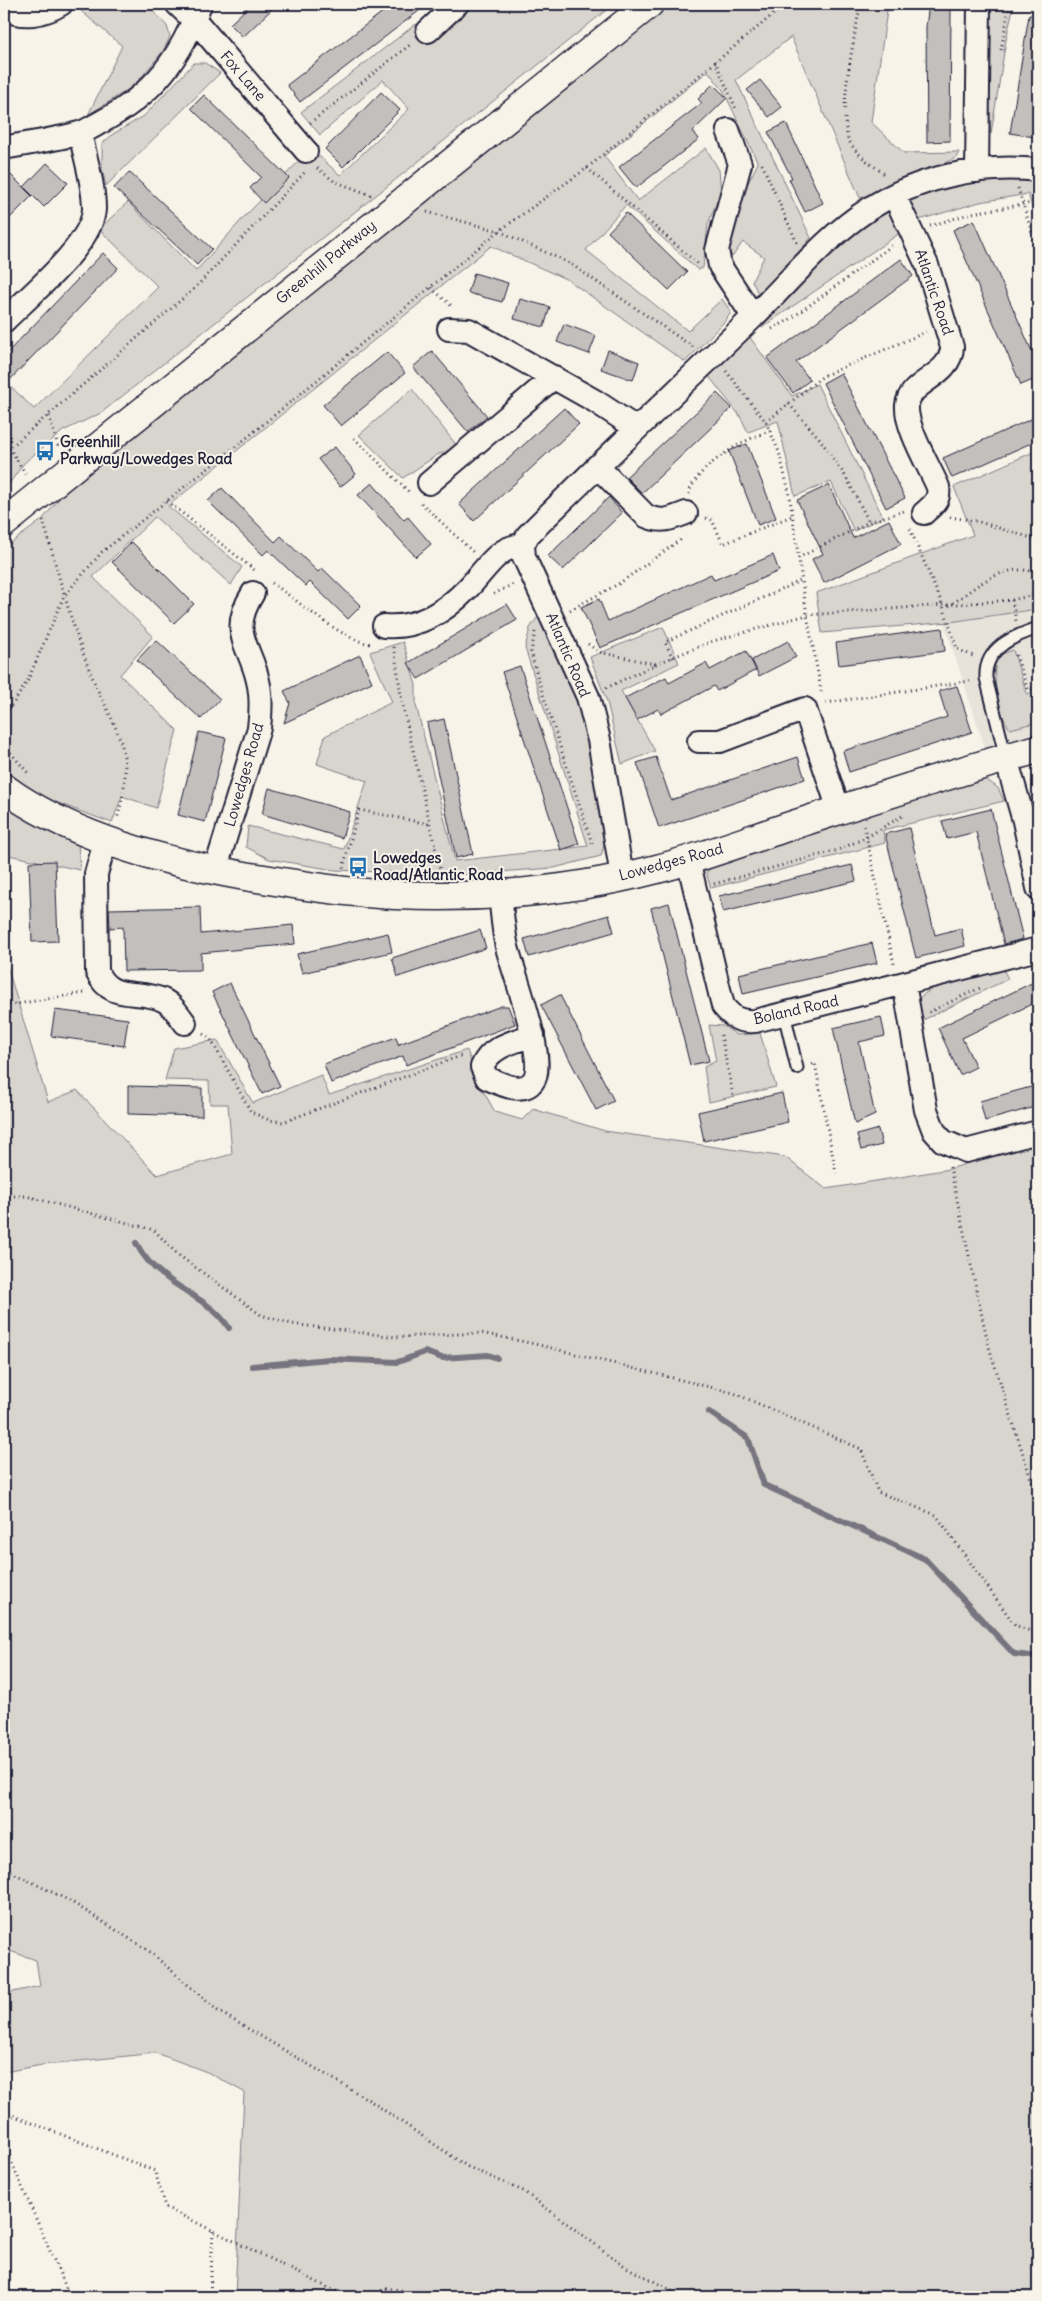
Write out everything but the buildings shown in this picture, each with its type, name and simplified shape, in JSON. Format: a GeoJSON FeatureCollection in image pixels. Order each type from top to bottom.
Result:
{"type":"FeatureCollection","features":[{"type":"Feature","properties":{"kind":"street"},"geometry":{"type":"LineString","coordinates":[[4,9],[16,14],[38,14],[61,4]]}},
{"type":"Feature","properties":{"kind":"street","name":"Fox Lane"},"geometry":{"type":"LineString","coordinates":[[177,4],[197,12],[300,143]]}},
{"type":"Feature","properties":{"kind":"street"},"geometry":{"type":"LineString","coordinates":[[428,31],[457,4]]}},
{"type":"Feature","properties":{"kind":"street","name":"Greenhill Parkway"},"geometry":{"type":"LineString","coordinates":[[4,523],[66,471],[649,4]]}},
{"type":"Feature","properties":{"kind":"street"},"geometry":{"type":"LineString","coordinates":[[977,171],[979,4]]}},
{"type":"Feature","properties":{"kind":"street"},"geometry":{"type":"LineString","coordinates":[[4,148],[80,133],[122,110],[151,88],[172,62],[197,12]]}},
{"type":"Feature","properties":{"kind":"street"},"geometry":{"type":"LineString","coordinates":[[728,130],[740,164],[717,250],[720,266],[727,279],[760,324]]}},
{"type":"Feature","properties":{"kind":"street"},"geometry":{"type":"LineString","coordinates":[[4,322],[78,247],[90,227],[94,210],[91,184],[80,133]]}},
{"type":"Feature","properties":{"kind":"street"},"geometry":{"type":"LineString","coordinates":[[390,631],[436,616],[467,589],[502,550],[523,545],[528,535],[710,356],[760,324],[812,255],[842,228],[869,208],[901,192],[949,175],[1011,168],[1038,170]]}},
{"type":"Feature","properties":{"kind":"street","name":"Atlantic Road"},"geometry":{"type":"LineString","coordinates":[[901,192],[912,231],[927,265],[952,346],[952,356],[946,365],[912,394],[907,404],[912,430],[938,487],[939,496],[936,502],[913,520]]}},
{"type":"Feature","properties":{"kind":"street"},"geometry":{"type":"LineString","coordinates":[[449,329],[469,330],[554,378],[636,428]]}},
{"type":"Feature","properties":{"kind":"street"},"geometry":{"type":"LineString","coordinates":[[429,483],[554,378]]}},
{"type":"Feature","properties":{"kind":"street"},"geometry":{"type":"LineString","coordinates":[[597,466],[646,516],[656,521],[668,520],[686,513]]}},
{"type":"Feature","properties":{"kind":"street","name":"Atlantic Road"},"geometry":{"type":"LineString","coordinates":[[523,545],[524,557],[588,697],[599,740],[613,878]]}},
{"type":"Feature","properties":{"kind":"street","name":"Lowedges Road"},"geometry":{"type":"LineString","coordinates":[[216,871],[259,728],[261,706],[258,680],[241,636],[243,609],[262,584]]}},
{"type":"Feature","properties":{"kind":"street"},"geometry":{"type":"LineString","coordinates":[[699,741],[720,741],[814,706],[849,807]]}},
{"type":"Feature","properties":{"kind":"street","name":"Lowedges Road"},"geometry":{"type":"LineString","coordinates":[[4,788],[29,806],[74,828],[109,841],[216,871],[337,889],[393,895],[447,896],[500,894],[613,878],[688,860],[849,807],[1038,749]]}},
{"type":"Feature","properties":{"kind":"street"},"geometry":{"type":"LineString","coordinates":[[1006,758],[1024,821],[1038,888]]}},
{"type":"Feature","properties":{"kind":"street"},"geometry":{"type":"LineString","coordinates":[[109,841],[101,856],[96,874],[97,972],[102,983],[111,990],[163,1000],[185,1023]]}},
{"type":"Feature","properties":{"kind":"street"},"geometry":{"type":"LineString","coordinates":[[688,860],[723,1006]]}},
{"type":"Feature","properties":{"kind":"street"},"geometry":{"type":"LineString","coordinates":[[500,894],[506,944],[533,1035],[537,1073],[533,1081],[526,1087],[507,1087],[487,1078],[482,1067],[486,1058],[496,1049],[533,1035]]}},
{"type":"Feature","properties":{"kind":"street","name":"Boland Road"},"geometry":{"type":"LineString","coordinates":[[723,1006],[741,1022],[784,1013],[1038,949]]}},
{"type":"Feature","properties":{"kind":"street"},"geometry":{"type":"LineString","coordinates":[[901,984],[910,1020],[926,1110],[934,1131],[943,1141],[966,1150],[1038,1132]]}},
{"type":"Feature","properties":{"kind":"lane"},"geometry":{"type":"LineString","coordinates":[[1006,758],[986,678],[987,661],[997,649],[1019,634],[1038,628]]}},
{"type":"Feature","properties":{"kind":"lane"},"geometry":{"type":"LineString","coordinates":[[784,1013],[797,1068]]}},
{"type":"Feature","properties":{"kind":"path"},"geometry":{"type":"LineString","coordinates":[[4,712],[12,704],[28,680],[64,596],[102,552],[499,231],[587,168],[786,4]]}},
{"type":"Feature","properties":{"kind":"path"},"geometry":{"type":"LineString","coordinates":[[860,4],[845,107],[848,139],[866,161],[901,192]]}},
{"type":"Feature","properties":{"kind":"path"},"geometry":{"type":"LineString","coordinates":[[300,143],[428,31]]}},
{"type":"Feature","properties":{"kind":"path"},"geometry":{"type":"LineString","coordinates":[[4,454],[196,288],[312,164],[334,181],[397,205],[499,231],[569,263],[675,336],[710,356],[738,385],[766,422],[778,452],[789,492],[807,615],[814,706],[986,678]]}},
{"type":"Feature","properties":{"kind":"path"},"geometry":{"type":"LineString","coordinates":[[587,168],[697,264],[711,274],[727,279]]}},
{"type":"Feature","properties":{"kind":"path"},"geometry":{"type":"LineString","coordinates":[[1011,168],[1038,252]]}},
{"type":"Feature","properties":{"kind":"path"},"geometry":{"type":"LineString","coordinates":[[760,324],[789,320],[869,260],[912,231],[972,213],[1038,202]]}},
{"type":"Feature","properties":{"kind":"path"},"geometry":{"type":"LineString","coordinates":[[766,422],[823,376],[946,323]]}},
{"type":"Feature","properties":{"kind":"path"},"geometry":{"type":"LineString","coordinates":[[789,404],[819,438],[846,477],[868,522]]}},
{"type":"Feature","properties":{"kind":"path"},"geometry":{"type":"LineString","coordinates":[[49,416],[66,471]]}},
{"type":"Feature","properties":{"kind":"path"},"geometry":{"type":"LineString","coordinates":[[613,878],[542,692],[532,652],[535,630],[551,615],[620,583],[680,540],[691,487],[720,456],[750,437],[770,431]]}},
{"type":"Feature","properties":{"kind":"path"},"geometry":{"type":"LineString","coordinates":[[4,439],[11,448],[37,496],[64,596],[91,675],[111,715],[124,752],[122,802],[109,841]]}},
{"type":"Feature","properties":{"kind":"path"},"geometry":{"type":"LineString","coordinates":[[167,501],[262,584],[343,634],[363,643],[379,644],[390,631]]}},
{"type":"Feature","properties":{"kind":"path"},"geometry":{"type":"LineString","coordinates":[[902,510],[913,520],[957,649],[987,661]]}},
{"type":"Feature","properties":{"kind":"path"},"geometry":{"type":"LineString","coordinates":[[686,513],[712,520],[723,544],[792,516]]}},
{"type":"Feature","properties":{"kind":"path"},"geometry":{"type":"LineString","coordinates":[[948,606],[991,576],[1011,570],[1030,570],[1038,573]]}},
{"type":"Feature","properties":{"kind":"path"},"geometry":{"type":"LineString","coordinates":[[673,658],[665,642],[802,580]]}},
{"type":"Feature","properties":{"kind":"path"},"geometry":{"type":"LineString","coordinates":[[588,697],[656,664],[713,641],[807,615],[948,606],[1012,600],[1038,594]]}},
{"type":"Feature","properties":{"kind":"path"},"geometry":{"type":"LineString","coordinates":[[390,631],[402,702],[447,896]]}},
{"type":"Feature","properties":{"kind":"path"},"geometry":{"type":"LineString","coordinates":[[584,641],[599,652],[656,664]]}},
{"type":"Feature","properties":{"kind":"path"},"geometry":{"type":"LineString","coordinates":[[849,807],[867,837],[901,984]]}},
{"type":"Feature","properties":{"kind":"path"},"geometry":{"type":"LineString","coordinates":[[337,889],[359,810],[429,824]]}},
{"type":"Feature","properties":{"kind":"path"},"geometry":{"type":"LineString","coordinates":[[694,889],[838,850],[867,837],[907,814]]}},
{"type":"Feature","properties":{"kind":"path"},"geometry":{"type":"LineString","coordinates":[[4,1006],[82,994],[102,983]]}},
{"type":"Feature","properties":{"kind":"path"},"geometry":{"type":"LineString","coordinates":[[910,1020],[987,984]]}},
{"type":"Feature","properties":{"kind":"path"},"geometry":{"type":"LineString","coordinates":[[723,1006],[718,1023],[733,1095]]}},
{"type":"Feature","properties":{"kind":"path"},"geometry":{"type":"LineString","coordinates":[[185,1023],[210,1038],[251,1112],[269,1120],[283,1122],[479,1049],[496,1049]]}},
{"type":"Feature","properties":{"kind":"path"},"geometry":{"type":"LineString","coordinates":[[797,1068],[814,1063],[836,1173]]}},
{"type":"Feature","properties":{"kind":"path"},"geometry":{"type":"LineString","coordinates":[[955,1146],[950,1169],[988,1344],[1038,1501]]}},
{"type":"Feature","properties":{"kind":"path"},"geometry":{"type":"LineString","coordinates":[[4,1196],[26,1196],[154,1230],[176,1254],[261,1315],[292,1324],[396,1337],[481,1333],[734,1393],[861,1449],[878,1492],[936,1514],[1015,1625],[1038,1634]]}},
{"type":"Feature","properties":{"kind":"path"},"geometry":{"type":"LineString","coordinates":[[4,1865],[7,1870],[70,1901],[149,1952],[218,2011],[369,2100],[468,2167],[523,2191],[626,2267],[669,2289],[678,2297]]}},
{"type":"Feature","properties":{"kind":"path"},"geometry":{"type":"LineString","coordinates":[[4,2112],[155,2171],[165,2207],[340,2296],[362,2297]]}},
{"type":"Feature","properties":{"kind":"path"},"geometry":{"type":"LineString","coordinates":[[4,2145],[70,2297]]}},
{"type":"Feature","properties":{"kind":"path"},"geometry":{"type":"LineString","coordinates":[[210,2297],[213,2231]]}},
{"type":"Feature","properties":{"kind":"path"},"geometry":{"type":"LineString","coordinates":[[374,2297],[385,2288],[401,2290],[414,2297]]}},
{"type":"Feature","properties":{"kind":"shaded area"},"geometry":{"type":"Polygon","coordinates":[[[90,4],[146,4],[167,26],[170,37],[163,51],[135,85],[88,115],[122,46],[81,11],[90,4]]]}},
{"type":"Feature","properties":{"kind":"shaded area"},"geometry":{"type":"Polygon","coordinates":[[[466,4],[614,4],[101,413],[63,431],[24,463],[4,491],[4,380],[34,409],[158,287],[99,229],[128,202],[196,271],[245,216],[311,149],[340,175],[409,109],[383,80],[320,135],[301,112],[416,24],[431,39],[466,4]]]}},
{"type":"Feature","properties":{"kind":"shaded area"},"geometry":{"type":"Polygon","coordinates":[[[667,4],[888,4],[871,122],[904,153],[959,152],[956,158],[860,198],[791,37],[736,80],[811,238],[759,295],[752,281],[764,257],[743,242],[732,257],[727,245],[744,191],[758,163],[723,90],[708,71],[604,156],[638,201],[706,148],[719,170],[721,191],[708,224],[703,268],[698,270],[626,205],[586,250],[688,331],[722,299],[731,312],[726,320],[685,362],[568,280],[491,246],[168,506],[242,567],[231,585],[155,517],[93,577],[153,636],[120,675],[177,730],[156,808],[122,796],[112,823],[36,795],[4,768],[4,548],[42,520],[74,480],[428,192],[667,4]]]}},
{"type":"Feature","properties":{"kind":"shaded area"},"geometry":{"type":"Polygon","coordinates":[[[987,4],[1014,4],[1006,40],[991,134],[986,83],[987,4]]]}},
{"type":"Feature","properties":{"kind":"shaded area"},"geometry":{"type":"Polygon","coordinates":[[[194,63],[205,63],[220,73],[106,186],[102,169],[102,144],[113,134],[144,116],[194,63]]]}},
{"type":"Feature","properties":{"kind":"shaded area"},"geometry":{"type":"Polygon","coordinates":[[[1038,180],[1038,226],[1028,194],[980,202],[919,220],[761,328],[776,306],[800,279],[851,236],[890,211],[927,193],[953,186],[992,181],[1038,180]]]}},
{"type":"Feature","properties":{"kind":"shaded area"},"geometry":{"type":"Polygon","coordinates":[[[749,336],[792,396],[817,384],[883,517],[854,531],[831,482],[795,496],[778,421],[748,432],[740,416],[707,374],[749,336]]]}},
{"type":"Feature","properties":{"kind":"shaded area"},"geometry":{"type":"Polygon","coordinates":[[[412,389],[458,447],[437,455],[403,478],[359,435],[412,389]]]}},
{"type":"Feature","properties":{"kind":"shaded area"},"geometry":{"type":"Polygon","coordinates":[[[1038,450],[1038,609],[950,622],[822,633],[816,593],[973,535],[954,487],[1038,450]]]}},
{"type":"Feature","properties":{"kind":"shaded area"},"geometry":{"type":"Polygon","coordinates":[[[1038,609],[1038,749],[990,763],[944,623],[1038,609]]]}},
{"type":"Feature","properties":{"kind":"shaded area"},"geometry":{"type":"Polygon","coordinates":[[[542,611],[578,707],[593,756],[604,826],[604,844],[601,856],[554,868],[456,875],[334,870],[269,859],[246,847],[248,826],[344,849],[367,781],[317,764],[325,736],[392,702],[370,652],[403,642],[416,685],[416,705],[455,861],[588,846],[525,648],[530,628],[542,611]]]}},
{"type":"Feature","properties":{"kind":"shaded area"},"geometry":{"type":"Polygon","coordinates":[[[663,627],[679,663],[621,691],[655,751],[622,764],[607,702],[590,657],[663,627]]]}},
{"type":"Feature","properties":{"kind":"shaded area"},"geometry":{"type":"Polygon","coordinates":[[[1013,650],[1027,694],[1037,691],[1038,722],[1010,729],[1002,714],[997,696],[995,661],[1002,654],[1013,650]]]}},
{"type":"Feature","properties":{"kind":"shaded area"},"geometry":{"type":"Polygon","coordinates":[[[983,777],[998,788],[1004,801],[883,830],[885,843],[711,888],[706,873],[713,865],[983,777]]]}},
{"type":"Feature","properties":{"kind":"shaded area"},"geometry":{"type":"Polygon","coordinates":[[[4,804],[78,843],[80,870],[4,854],[4,804]]]}},
{"type":"Feature","properties":{"kind":"shaded area"},"geometry":{"type":"Polygon","coordinates":[[[4,956],[48,1102],[77,1090],[157,1175],[232,1154],[228,1104],[210,1104],[209,1081],[165,1080],[174,1048],[217,1040],[253,1103],[321,1075],[329,1095],[467,1050],[476,1078],[495,1112],[522,1120],[533,1109],[605,1131],[785,1157],[826,1189],[950,1169],[1038,1140],[1038,2297],[235,2297],[244,2092],[207,2072],[156,2053],[42,2065],[4,2072],[4,1994],[40,1986],[36,1960],[4,1949],[4,956]]]}},
{"type":"Feature","properties":{"kind":"shaded area"},"geometry":{"type":"Polygon","coordinates":[[[1003,969],[1008,979],[921,1021],[917,1001],[934,988],[957,979],[1003,969]]]}},
{"type":"Feature","properties":{"kind":"shaded area"},"geometry":{"type":"Polygon","coordinates":[[[709,1025],[723,1026],[737,1035],[760,1033],[776,1087],[709,1102],[704,1067],[716,1061],[709,1025]]]}},
{"type":"Feature","properties":{"kind":"waterway"},"geometry":{"type":"LineString","coordinates":[[136,1243],[155,1268],[207,1305],[229,1328]]}},
{"type":"Feature","properties":{"kind":"waterway"},"geometry":{"type":"LineString","coordinates":[[252,1366],[329,1359],[398,1362],[425,1352],[442,1358],[488,1355],[497,1358]]}},
{"type":"Feature","properties":{"kind":"waterway"},"geometry":{"type":"LineString","coordinates":[[709,1412],[748,1438],[764,1485],[925,1559],[1014,1654],[1038,1657]]}},
{"type":"Feature","properties":{"kind":"place","name":"Greenhill Parkway/Lowedges Road"},"geometry":{"type":"Point","coordinates":[45,451]}},
{"type":"Feature","properties":{"kind":"place","name":"Lowedges Road/Atlantic Road"},"geometry":{"type":"Point","coordinates":[358,867]}}]}
